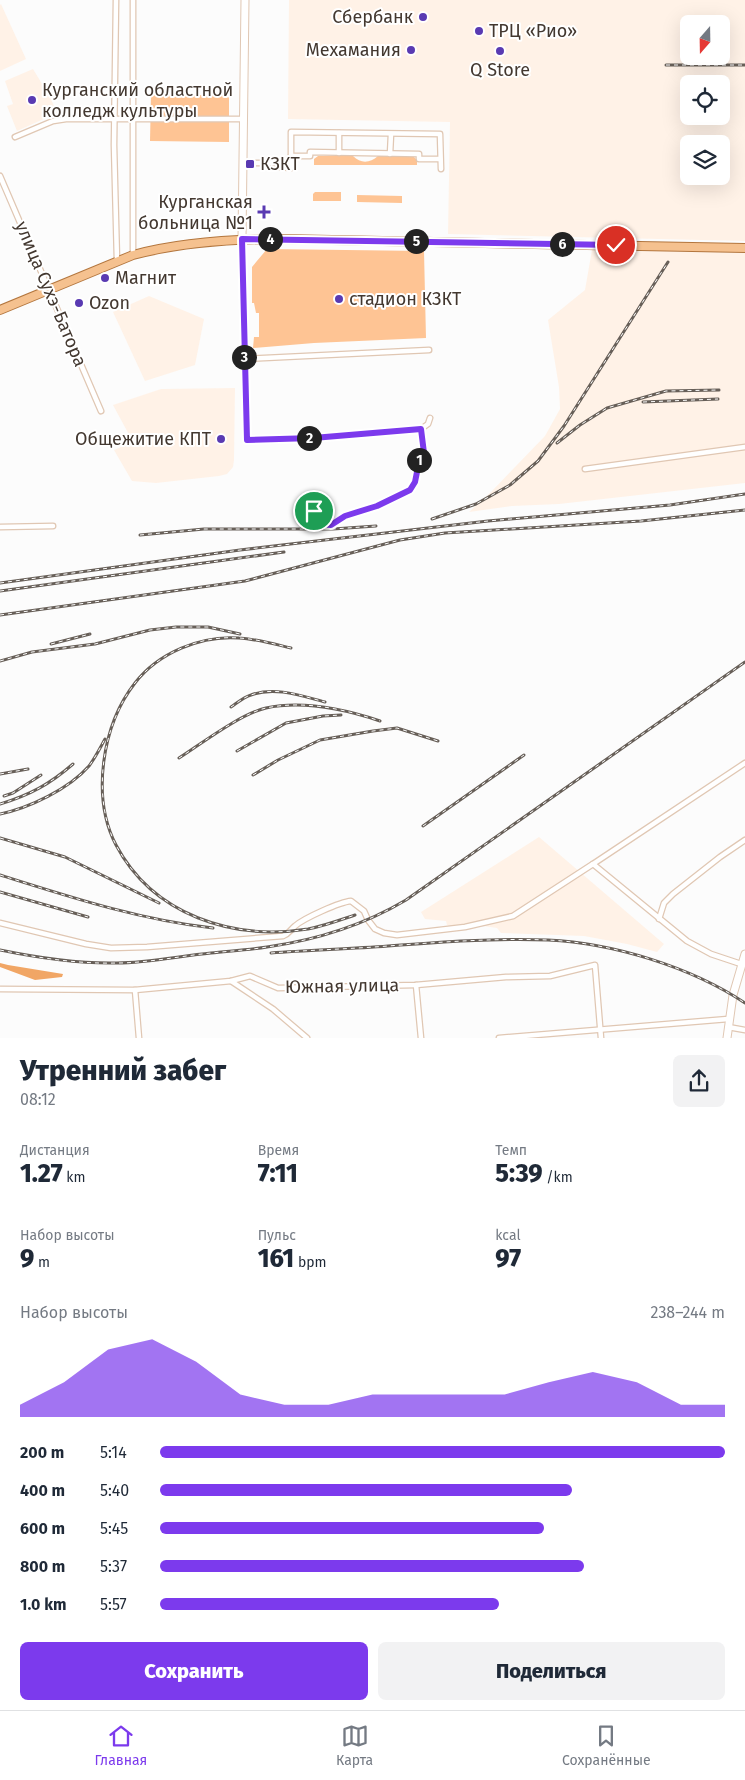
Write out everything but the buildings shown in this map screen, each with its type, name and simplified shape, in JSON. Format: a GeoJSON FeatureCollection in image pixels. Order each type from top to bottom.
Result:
{"type":"FeatureCollection","features":[{"type":"Feature","properties":{"kind":"main road"},"geometry":{"type":"LineString","coordinates":[[0,310],[133,255],[154,249],[187,244],[242,239],[745,248]]}},
{"type":"Feature","properties":{"kind":"street"},"geometry":{"type":"LineString","coordinates":[[116,0],[117,261]]}},
{"type":"Feature","properties":{"kind":"street"},"geometry":{"type":"LineString","coordinates":[[133,0],[133,255]]}},
{"type":"Feature","properties":{"kind":"street"},"geometry":{"type":"LineString","coordinates":[[244,0],[242,239],[247,440],[313,438],[421,429],[428,424],[430,418]]}},
{"type":"Feature","properties":{"kind":"street"},"geometry":{"type":"LineString","coordinates":[[15,137],[53,121],[66,119],[244,119]]}},
{"type":"Feature","properties":{"kind":"street"},"geometry":{"type":"LineString","coordinates":[[243,163],[277,163],[279,167],[291,168],[291,132],[440,134],[441,169]]}},
{"type":"Feature","properties":{"kind":"street"},"geometry":{"type":"LineString","coordinates":[[339,133],[339,153]]}},
{"type":"Feature","properties":{"kind":"street"},"geometry":{"type":"LineString","coordinates":[[390,154],[391,134]]}},
{"type":"Feature","properties":{"kind":"street"},"geometry":{"type":"LineString","coordinates":[[291,156],[310,156],[310,152],[418,154],[419,159],[440,159]]}},
{"type":"Feature","properties":{"kind":"street","name":"улица Сухэ-Батора"},"geometry":{"type":"LineString","coordinates":[[0,176],[101,411]]}},
{"type":"Feature","properties":{"kind":"street"},"geometry":{"type":"LineString","coordinates":[[244,359],[429,350]]}},
{"type":"Feature","properties":{"kind":"street"},"geometry":{"type":"LineString","coordinates":[[314,511],[319,524],[331,525],[345,516],[377,506],[410,490],[415,482],[420,457],[424,453],[421,429]]}},
{"type":"Feature","properties":{"kind":"street"},"geometry":{"type":"LineString","coordinates":[[585,469],[745,447]]}},
{"type":"Feature","properties":{"kind":"street"},"geometry":{"type":"LineString","coordinates":[[0,527],[52,526]]}},
{"type":"Feature","properties":{"kind":"street"},"geometry":{"type":"LineString","coordinates":[[0,923],[86,944],[111,948],[146,948],[283,936],[295,926],[342,902],[351,902],[364,911],[375,929],[384,933],[397,934],[465,927],[513,916],[745,763]]}},
{"type":"Feature","properties":{"kind":"street"},"geometry":{"type":"LineString","coordinates":[[659,919],[664,903],[673,894],[745,840]]}},
{"type":"Feature","properties":{"kind":"street"},"geometry":{"type":"LineString","coordinates":[[593,864],[687,941],[711,954],[741,964]]}},
{"type":"Feature","properties":{"kind":"street"},"geometry":{"type":"LineString","coordinates":[[726,1038],[733,995],[745,954]]}},
{"type":"Feature","properties":{"kind":"street","name":"Южная улица"},"geometry":{"type":"LineString","coordinates":[[0,988],[135,990],[231,981],[250,976],[278,988],[416,985],[506,977],[550,976],[595,966],[601,1030]]}},
{"type":"Feature","properties":{"kind":"street"},"geometry":{"type":"LineString","coordinates":[[231,981],[273,1010],[308,1038]]}},
{"type":"Feature","properties":{"kind":"street"},"geometry":{"type":"LineString","coordinates":[[416,985],[422,1038]]}},
{"type":"Feature","properties":{"kind":"street"},"geometry":{"type":"LineString","coordinates":[[135,990],[139,1038]]}},
{"type":"Feature","properties":{"kind":"street"},"geometry":{"type":"LineString","coordinates":[[499,1038],[728,1023],[745,1030]]}},
{"type":"Feature","properties":{"kind":"street"},"geometry":{"type":"LineString","coordinates":[[601,1030],[602,1038]]}},
{"type":"Feature","properties":{"kind":"shaded area"},"geometry":{"type":"Polygon","coordinates":[[[289,0],[745,0],[745,241],[448,234],[450,122],[288,119],[289,0]]]}},
{"type":"Feature","properties":{"kind":"shaded area"},"geometry":{"type":"Polygon","coordinates":[[[0,5],[26,59],[0,71],[0,5]]]}},
{"type":"Feature","properties":{"kind":"shaded area","name":"Курганский областной колледж культуры"},"geometry":{"type":"Polygon","coordinates":[[[33,69],[50,97],[57,113],[17,131],[7,106],[13,104],[5,81],[33,69]]]}},
{"type":"Feature","properties":{"kind":"shaded area"},"geometry":{"type":"Polygon","coordinates":[[[151,95],[229,95],[229,142],[150,141],[151,95]]]}},
{"type":"Feature","properties":{"kind":"shaded area"},"geometry":{"type":"Polygon","coordinates":[[[318,156],[353,156],[366,162],[378,156],[413,156],[417,160],[417,165],[314,165],[314,159],[318,156]]]}},
{"type":"Feature","properties":{"kind":"shaded area"},"geometry":{"type":"Polygon","coordinates":[[[315,192],[341,192],[341,201],[313,201],[313,194],[315,192]]]}},
{"type":"Feature","properties":{"kind":"shaded area"},"geometry":{"type":"Polygon","coordinates":[[[357,195],[402,196],[402,203],[357,202],[357,195]]]}},
{"type":"Feature","properties":{"kind":"shaded area","name":"стадион КЗКТ"},"geometry":{"type":"Polygon","coordinates":[[[267,249],[424,251],[426,338],[253,348],[254,337],[259,337],[259,313],[256,313],[254,303],[252,303],[252,267],[267,249]]]}},
{"type":"Feature","properties":{"kind":"shaded area"},"geometry":{"type":"Polygon","coordinates":[[[592,250],[745,252],[745,483],[469,512],[545,436],[560,409],[559,387],[548,320],[585,290],[592,250]]]}},
{"type":"Feature","properties":{"kind":"shaded area"},"geometry":{"type":"Polygon","coordinates":[[[149,296],[204,319],[195,365],[145,381],[113,312],[149,296]]]}},
{"type":"Feature","properties":{"kind":"shaded area"},"geometry":{"type":"Polygon","coordinates":[[[235,388],[234,460],[233,467],[227,474],[156,483],[132,481],[114,450],[133,442],[113,405],[161,389],[235,388]]]}},
{"type":"Feature","properties":{"kind":"shaded area"},"geometry":{"type":"Polygon","coordinates":[[[539,837],[664,944],[657,952],[584,936],[501,933],[497,928],[470,924],[451,927],[447,925],[446,921],[425,919],[421,912],[539,837]]]}},
{"type":"Feature","properties":{"kind":"shaded area"},"geometry":{"type":"Polygon","coordinates":[[[0,963],[63,974],[62,977],[35,980],[0,967],[0,963]]]}},
{"type":"Feature","properties":{"kind":"railway"},"geometry":{"type":"LineString","coordinates":[[666,65],[745,65]]}},
{"type":"Feature","properties":{"kind":"railway"},"geometry":{"type":"LineString","coordinates":[[432,519],[476,504],[510,485],[538,461],[564,426],[668,262]]}},
{"type":"Feature","properties":{"kind":"railway"},"geometry":{"type":"LineString","coordinates":[[557,443],[580,425],[607,408],[666,391],[719,390]]}},
{"type":"Feature","properties":{"kind":"railway"},"geometry":{"type":"LineString","coordinates":[[643,402],[718,399]]}},
{"type":"Feature","properties":{"kind":"railway"},"geometry":{"type":"LineString","coordinates":[[0,583],[240,550],[488,521],[670,505],[745,494]]}},
{"type":"Feature","properties":{"kind":"railway"},"geometry":{"type":"LineString","coordinates":[[0,615],[245,581],[400,540],[445,533],[641,521],[745,510]]}},
{"type":"Feature","properties":{"kind":"railway"},"geometry":{"type":"LineString","coordinates":[[140,535],[204,529],[333,529],[376,526]]}},
{"type":"Feature","properties":{"kind":"railway"},"geometry":{"type":"LineString","coordinates":[[0,591],[284,552]]}},
{"type":"Feature","properties":{"kind":"railway"},"geometry":{"type":"LineString","coordinates":[[0,661],[32,652],[95,644],[150,630],[176,627],[208,627],[240,634]]}},
{"type":"Feature","properties":{"kind":"railway"},"geometry":{"type":"LineString","coordinates":[[51,644],[90,634]]}},
{"type":"Feature","properties":{"kind":"railway"},"geometry":{"type":"LineString","coordinates":[[291,648],[246,639],[225,638],[210,640],[181,648],[145,672],[124,700],[108,740],[102,784],[108,826],[116,845],[132,869],[151,889],[173,906],[198,918],[224,926],[252,931],[280,932],[314,928],[355,915]]}},
{"type":"Feature","properties":{"kind":"railway"},"geometry":{"type":"LineString","coordinates":[[0,950],[73,961],[129,963],[285,944],[321,936],[356,924],[406,900],[745,662]]}},
{"type":"Feature","properties":{"kind":"railway"},"geometry":{"type":"LineString","coordinates":[[231,707],[248,696],[269,691],[288,693],[325,702]]}},
{"type":"Feature","properties":{"kind":"railway"},"geometry":{"type":"LineString","coordinates":[[179,758],[245,716],[266,708],[309,705],[352,713],[380,721]]}},
{"type":"Feature","properties":{"kind":"railway"},"geometry":{"type":"LineString","coordinates":[[237,751],[286,723],[323,716],[341,715]]}},
{"type":"Feature","properties":{"kind":"railway"},"geometry":{"type":"LineString","coordinates":[[253,775],[278,760],[320,740],[397,728],[438,741]]}},
{"type":"Feature","properties":{"kind":"railway"},"geometry":{"type":"LineString","coordinates":[[0,814],[36,802],[60,790],[89,766],[105,739]]}},
{"type":"Feature","properties":{"kind":"railway"},"geometry":{"type":"LineString","coordinates":[[423,826],[524,755]]}},
{"type":"Feature","properties":{"kind":"railway"},"geometry":{"type":"LineString","coordinates":[[0,804],[39,788],[73,764]]}},
{"type":"Feature","properties":{"kind":"railway"},"geometry":{"type":"LineString","coordinates":[[0,774],[28,769]]}},
{"type":"Feature","properties":{"kind":"railway"},"geometry":{"type":"LineString","coordinates":[[4,796],[13,793],[41,775]]}},
{"type":"Feature","properties":{"kind":"railway"},"geometry":{"type":"LineString","coordinates":[[0,838],[65,857],[159,903]]}},
{"type":"Feature","properties":{"kind":"railway"},"geometry":{"type":"LineString","coordinates":[[0,875],[132,914],[213,928]]}},
{"type":"Feature","properties":{"kind":"railway"},"geometry":{"type":"LineString","coordinates":[[0,892],[88,917]]}},
{"type":"Feature","properties":{"kind":"railway"},"geometry":{"type":"LineString","coordinates":[[271,953],[488,940],[573,942],[599,946],[651,959],[701,978],[745,1003]]}},
{"type":"Feature","properties":{"kind":"place","name":"Сбербанк"},"geometry":{"type":"Point","coordinates":[423,17]}},
{"type":"Feature","properties":{"kind":"place","name":"ТРЦ «Рио»"},"geometry":{"type":"Point","coordinates":[479,31]}},
{"type":"Feature","properties":{"kind":"place","name":"Мехамания"},"geometry":{"type":"Point","coordinates":[411,50]}},
{"type":"Feature","properties":{"kind":"place","name":"Q Store"},"geometry":{"type":"Point","coordinates":[500,51]}},
{"type":"Feature","properties":{"kind":"place","name":"Курганский областной колледж культуры"},"geometry":{"type":"Point","coordinates":[32,100]}},
{"type":"Feature","properties":{"kind":"place","name":"КЗКТ"},"geometry":{"type":"Point","coordinates":[250,164]}},
{"type":"Feature","properties":{"kind":"place","name":"Курганская больница №1"},"geometry":{"type":"Point","coordinates":[264,212]}},
{"type":"Feature","properties":{"kind":"place","name":"Магнит"},"geometry":{"type":"Point","coordinates":[105,278]}},
{"type":"Feature","properties":{"kind":"place","name":"стадион КЗКТ"},"geometry":{"type":"Point","coordinates":[339,299]}},
{"type":"Feature","properties":{"kind":"place","name":"Ozon"},"geometry":{"type":"Point","coordinates":[79,303]}},
{"type":"Feature","properties":{"kind":"place","name":"Общежитие КПТ"},"geometry":{"type":"Point","coordinates":[221,439]}},
{"type":"Feature","properties":{"kind":"route"},"geometry":{"type":"LineString","coordinates":[[314,511],[319,524],[331,525],[345,516],[377,506],[397,498],[410,490],[415,482],[420,457],[424,453],[421,429],[313,438],[247,440],[242,239],[616,245]]}}]}
